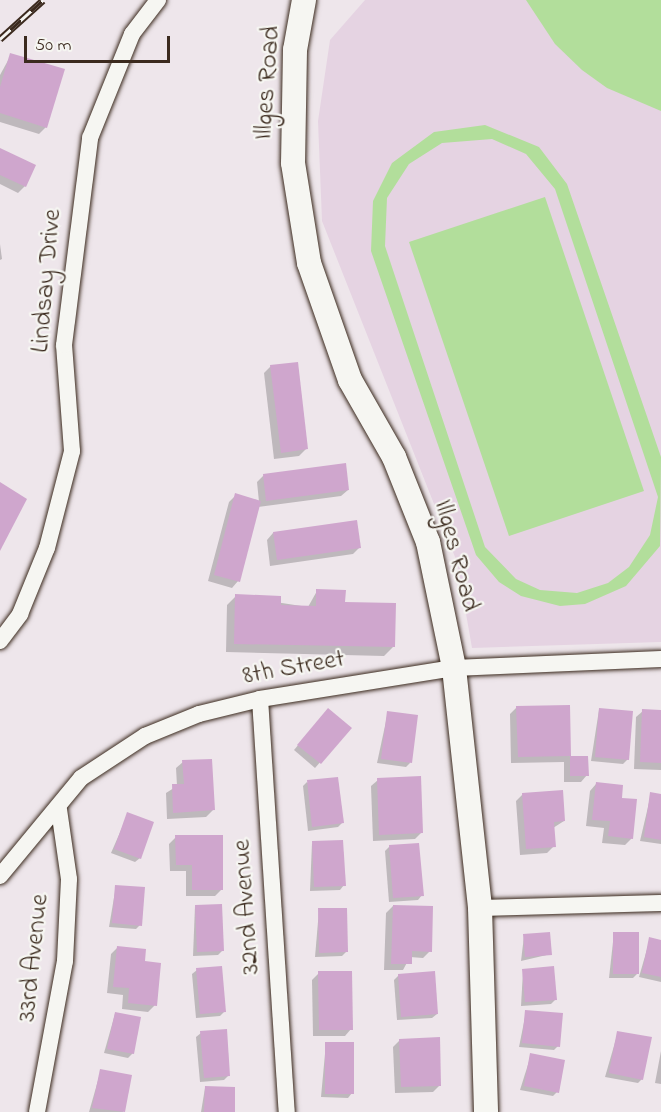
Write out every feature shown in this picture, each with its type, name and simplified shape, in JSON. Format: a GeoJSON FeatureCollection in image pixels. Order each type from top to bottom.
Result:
{"type":"FeatureCollection","features":[{"type":"Feature","properties":{"kind":"street","name":"Lindsay Drive"},"geometry":{"type":"LineString","coordinates":[[0,641],[20,614],[47,548],[72,451],[64,345],[90,138],[132,34],[158,0]]}},
{"type":"Feature","properties":{"kind":"street","name":"Illges Road"},"geometry":{"type":"LineString","coordinates":[[304,0],[296,50],[292,163],[309,263],[350,380],[394,457],[428,542],[454,668],[480,908],[486,1112]]}},
{"type":"Feature","properties":{"kind":"street","name":"8th Street"},"geometry":{"type":"LineString","coordinates":[[0,876],[59,810],[81,778],[145,736],[260,699],[454,668],[661,659]]}},
{"type":"Feature","properties":{"kind":"street","name":"32nd Avenue"},"geometry":{"type":"LineString","coordinates":[[260,699],[287,1112]]}},
{"type":"Feature","properties":{"kind":"street","name":"33rd Avenue"},"geometry":{"type":"LineString","coordinates":[[37,1112],[65,961],[69,879],[59,810]]}},
{"type":"Feature","properties":{"kind":"street"},"geometry":{"type":"LineString","coordinates":[[480,908],[661,903]]}},
{"type":"Feature","properties":{"kind":"shaded area"},"geometry":{"type":"Polygon","coordinates":[[[365,0],[661,0],[661,642],[472,648],[457,562],[322,221],[318,121],[330,40],[365,0]]]}},
{"type":"Feature","properties":{"kind":"green space"},"geometry":{"type":"Polygon","coordinates":[[[526,0],[661,0],[661,111],[607,88],[582,70],[555,44],[526,0]]]}},
{"type":"Feature","properties":{"kind":"green space"},"geometry":{"type":"Polygon","coordinates":[[[485,125],[539,147],[567,184],[661,457],[660,546],[626,586],[585,604],[560,606],[521,596],[499,582],[476,555],[371,251],[373,201],[392,163],[434,132],[485,125]],[[492,139],[442,143],[409,164],[387,198],[385,246],[485,547],[516,579],[540,590],[577,593],[608,583],[629,567],[650,535],[658,497],[555,189],[526,154],[492,139]]]}},
{"type":"Feature","properties":{"kind":"green space"},"geometry":{"type":"Polygon","coordinates":[[[545,197],[644,491],[509,536],[409,242],[545,197]]]}},
{"type":"Feature","properties":{"kind":"building"},"geometry":{"type":"Polygon","coordinates":[[[10,53],[65,69],[47,128],[0,113],[0,87],[10,53]]]}},
{"type":"Feature","properties":{"kind":"building"},"geometry":{"type":"Polygon","coordinates":[[[0,148],[36,165],[26,187],[0,175],[0,148]]]}},
{"type":"Feature","properties":{"kind":"building"},"geometry":{"type":"Polygon","coordinates":[[[298,362],[308,449],[281,453],[270,365],[298,362]]]}},
{"type":"Feature","properties":{"kind":"building"},"geometry":{"type":"Polygon","coordinates":[[[346,463],[349,490],[266,501],[263,474],[346,463]]]}},
{"type":"Feature","properties":{"kind":"building"},"geometry":{"type":"Polygon","coordinates":[[[0,482],[27,499],[0,551],[0,482]]]}},
{"type":"Feature","properties":{"kind":"building"},"geometry":{"type":"Polygon","coordinates":[[[235,493],[261,501],[240,582],[214,575],[235,493]]]}},
{"type":"Feature","properties":{"kind":"building"},"geometry":{"type":"Polygon","coordinates":[[[357,520],[361,548],[277,560],[273,532],[357,520]]]}},
{"type":"Feature","properties":{"kind":"building"},"geometry":{"type":"Polygon","coordinates":[[[316,589],[346,590],[345,602],[396,603],[395,647],[234,644],[235,594],[281,596],[281,605],[316,606],[316,589]]]}},
{"type":"Feature","properties":{"kind":"building"},"geometry":{"type":"Polygon","coordinates":[[[570,705],[571,756],[588,756],[589,776],[570,776],[570,756],[518,757],[516,706],[570,705]]]}},
{"type":"Feature","properties":{"kind":"building"},"geometry":{"type":"Polygon","coordinates":[[[328,708],[352,728],[321,764],[297,745],[328,708]]]}},
{"type":"Feature","properties":{"kind":"building"},"geometry":{"type":"Polygon","coordinates":[[[599,708],[633,711],[629,760],[595,757],[599,708]]]}},
{"type":"Feature","properties":{"kind":"building"},"geometry":{"type":"Polygon","coordinates":[[[642,709],[661,710],[661,763],[640,762],[642,709]]]}},
{"type":"Feature","properties":{"kind":"building"},"geometry":{"type":"Polygon","coordinates":[[[387,711],[418,715],[412,763],[381,759],[387,711]]]}},
{"type":"Feature","properties":{"kind":"building"},"geometry":{"type":"Polygon","coordinates":[[[212,759],[215,810],[173,813],[172,784],[184,784],[182,760],[212,759]]]}},
{"type":"Feature","properties":{"kind":"building"},"geometry":{"type":"Polygon","coordinates":[[[421,776],[423,833],[379,835],[377,778],[421,776]]]}},
{"type":"Feature","properties":{"kind":"building"},"geometry":{"type":"Polygon","coordinates":[[[338,777],[344,823],[312,827],[307,780],[338,777]]]}},
{"type":"Feature","properties":{"kind":"building"},"geometry":{"type":"Polygon","coordinates":[[[596,782],[623,785],[622,798],[637,799],[633,839],[608,836],[610,821],[592,820],[596,782]]]}},
{"type":"Feature","properties":{"kind":"building"},"geometry":{"type":"Polygon","coordinates":[[[563,790],[565,821],[554,822],[556,847],[526,849],[522,793],[563,790]]]}},
{"type":"Feature","properties":{"kind":"building"},"geometry":{"type":"Polygon","coordinates":[[[650,792],[661,794],[661,840],[644,837],[650,792]]]}},
{"type":"Feature","properties":{"kind":"building"},"geometry":{"type":"Polygon","coordinates":[[[127,812],[154,822],[141,859],[114,849],[127,812]]]}},
{"type":"Feature","properties":{"kind":"building"},"geometry":{"type":"Polygon","coordinates":[[[175,835],[223,835],[223,890],[192,890],[192,865],[176,865],[175,835]]]}},
{"type":"Feature","properties":{"kind":"building"},"geometry":{"type":"Polygon","coordinates":[[[343,840],[346,886],[314,887],[312,841],[343,840]]]}},
{"type":"Feature","properties":{"kind":"building"},"geometry":{"type":"Polygon","coordinates":[[[419,843],[424,896],[393,898],[389,845],[419,843]]]}},
{"type":"Feature","properties":{"kind":"building"},"geometry":{"type":"Polygon","coordinates":[[[115,885],[145,887],[142,926],[112,923],[115,885]]]}},
{"type":"Feature","properties":{"kind":"building"},"geometry":{"type":"Polygon","coordinates":[[[222,904],[224,951],[197,952],[195,905],[222,904]]]}},
{"type":"Feature","properties":{"kind":"building"},"geometry":{"type":"Polygon","coordinates":[[[393,905],[433,906],[432,952],[412,951],[412,964],[391,964],[393,905]]]}},
{"type":"Feature","properties":{"kind":"building"},"geometry":{"type":"Polygon","coordinates":[[[318,908],[347,908],[348,952],[319,953],[318,908]]]}},
{"type":"Feature","properties":{"kind":"building"},"geometry":{"type":"Polygon","coordinates":[[[550,932],[552,955],[525,957],[523,934],[550,932]]]}},
{"type":"Feature","properties":{"kind":"building"},"geometry":{"type":"Polygon","coordinates":[[[613,932],[639,932],[639,974],[613,974],[613,932]]]}},
{"type":"Feature","properties":{"kind":"building"},"geometry":{"type":"Polygon","coordinates":[[[649,937],[661,940],[661,977],[642,973],[649,937]]]}},
{"type":"Feature","properties":{"kind":"building"},"geometry":{"type":"Polygon","coordinates":[[[117,946],[146,949],[145,961],[161,963],[157,1006],[128,1003],[129,988],[113,987],[117,946]]]}},
{"type":"Feature","properties":{"kind":"building"},"geometry":{"type":"Polygon","coordinates":[[[222,966],[226,1012],[200,1014],[196,968],[222,966]]]}},
{"type":"Feature","properties":{"kind":"building"},"geometry":{"type":"Polygon","coordinates":[[[554,966],[557,1000],[525,1002],[522,969],[554,966]]]}},
{"type":"Feature","properties":{"kind":"building"},"geometry":{"type":"Polygon","coordinates":[[[318,971],[352,971],[353,1030],[319,1030],[318,971]]]}},
{"type":"Feature","properties":{"kind":"building"},"geometry":{"type":"Polygon","coordinates":[[[435,971],[438,1014],[401,1017],[398,974],[435,971]]]}},
{"type":"Feature","properties":{"kind":"building"},"geometry":{"type":"Polygon","coordinates":[[[525,1010],[563,1013],[560,1047],[522,1043],[525,1010]]]}},
{"type":"Feature","properties":{"kind":"building"},"geometry":{"type":"Polygon","coordinates":[[[115,1012],[141,1017],[134,1054],[107,1049],[115,1012]]]}},
{"type":"Feature","properties":{"kind":"building"},"geometry":{"type":"Polygon","coordinates":[[[227,1029],[230,1076],[204,1078],[200,1031],[227,1029]]]}},
{"type":"Feature","properties":{"kind":"building"},"geometry":{"type":"Polygon","coordinates":[[[617,1031],[652,1037],[643,1080],[609,1073],[617,1031]]]}},
{"type":"Feature","properties":{"kind":"building"},"geometry":{"type":"Polygon","coordinates":[[[440,1037],[441,1086],[401,1087],[399,1039],[440,1037]]]}},
{"type":"Feature","properties":{"kind":"building"},"geometry":{"type":"Polygon","coordinates":[[[325,1042],[354,1042],[354,1094],[325,1094],[325,1042]]]}},
{"type":"Feature","properties":{"kind":"building"},"geometry":{"type":"Polygon","coordinates":[[[530,1053],[565,1060],[559,1093],[524,1086],[530,1053]]]}},
{"type":"Feature","properties":{"kind":"building"},"geometry":{"type":"Polygon","coordinates":[[[100,1069],[132,1075],[125,1112],[92,1108],[100,1069]]]}},
{"type":"Feature","properties":{"kind":"building"},"geometry":{"type":"Polygon","coordinates":[[[205,1086],[235,1087],[235,1112],[204,1112],[205,1086]]]}},
{"type":"Feature","properties":{"kind":"railway"},"geometry":{"type":"LineString","coordinates":[[0,39],[43,0]]}}]}
